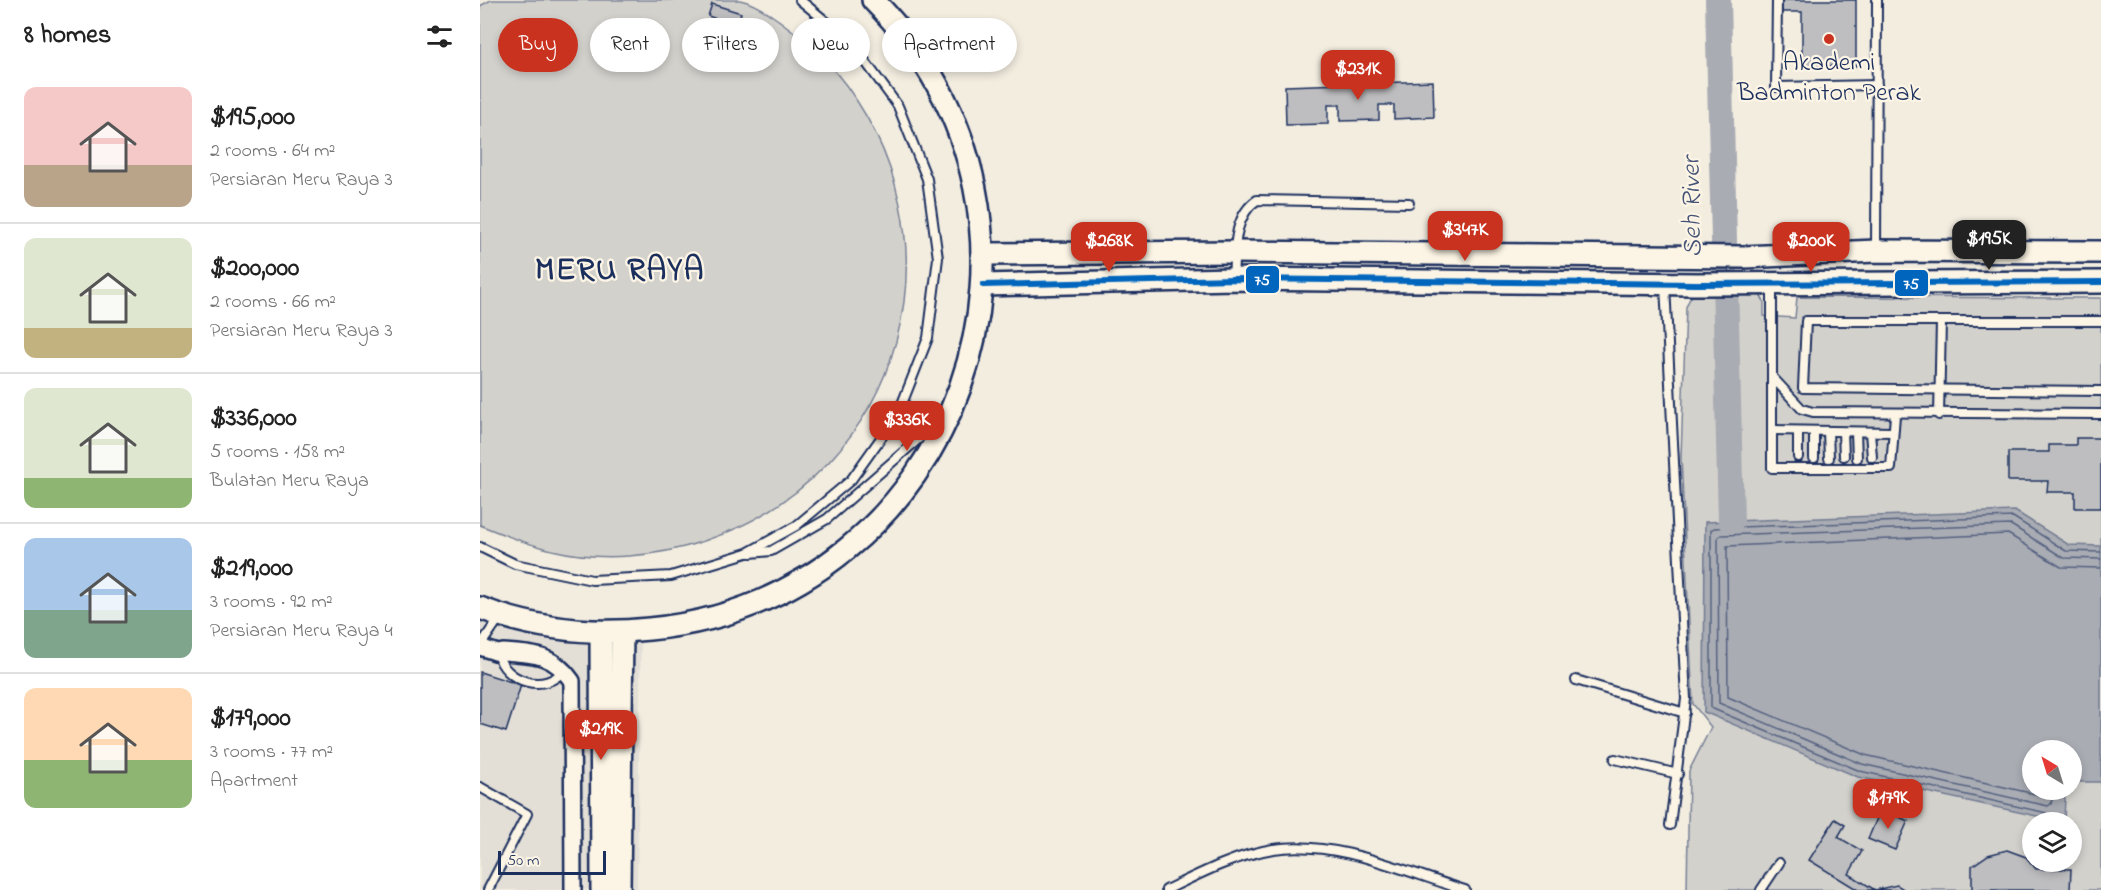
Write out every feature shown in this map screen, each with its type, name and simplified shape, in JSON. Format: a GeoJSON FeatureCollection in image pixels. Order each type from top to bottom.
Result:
{"type":"FeatureCollection","features":[{"type":"Feature","properties":{"kind":"street"},"geometry":{"type":"LineString","coordinates":[[480,608],[501,616],[566,629],[611,632],[674,627],[725,615],[774,595],[819,569],[861,537],[897,499],[928,456],[952,410],[973,348],[983,285],[984,254],[979,204],[968,154],[950,107],[925,63],[895,22],[873,0]]}},
{"type":"Feature","properties":{"kind":"street"},"geometry":{"type":"LineString","coordinates":[[984,254],[1235,252],[1744,257],[1876,251],[2101,252]]}},
{"type":"Feature","properties":{"kind":"street"},"geometry":{"type":"LineString","coordinates":[[983,285],[1233,279],[1696,284],[2101,282]]}},
{"type":"Feature","properties":{"kind":"street"},"geometry":{"type":"LineString","coordinates":[[602,890],[611,632]]}},
{"type":"Feature","properties":{"kind":"street"},"geometry":{"type":"LineString","coordinates":[[611,632],[619,890]]}},
{"type":"Feature","properties":{"kind":"street"},"geometry":{"type":"LineString","coordinates":[[480,647],[498,653],[541,656],[558,663],[572,681],[573,890]]}},
{"type":"Feature","properties":{"kind":"lane"},"geometry":{"type":"LineString","coordinates":[[480,547],[515,564],[592,580],[671,576],[747,553],[796,526],[851,480],[898,414],[928,338],[938,258],[927,179],[898,106],[851,42],[800,0]]}},
{"type":"Feature","properties":{"kind":"lane"},"geometry":{"type":"LineString","coordinates":[[1776,0],[1776,87],[1877,86]]}},
{"type":"Feature","properties":{"kind":"lane"},"geometry":{"type":"LineString","coordinates":[[1876,251],[1877,0]]}},
{"type":"Feature","properties":{"kind":"lane"},"geometry":{"type":"LineString","coordinates":[[1233,279],[1241,219],[1246,207],[1257,200],[1410,203]]}},
{"type":"Feature","properties":{"kind":"lane"},"geometry":{"type":"LineString","coordinates":[[1772,282],[1774,380],[1772,468],[1891,468],[1895,415]]}},
{"type":"Feature","properties":{"kind":"lane"},"geometry":{"type":"LineString","coordinates":[[1665,283],[1686,699],[1670,825]]}},
{"type":"Feature","properties":{"kind":"lane"},"geometry":{"type":"LineString","coordinates":[[2101,321],[1806,321],[1803,388],[2101,391]]}},
{"type":"Feature","properties":{"kind":"lane"},"geometry":{"type":"LineString","coordinates":[[1939,415],[1941,321]]}},
{"type":"Feature","properties":{"kind":"lane"},"geometry":{"type":"LineString","coordinates":[[1774,380],[1802,410],[1812,412],[1895,415],[2101,414]]}},
{"type":"Feature","properties":{"kind":"lane"},"geometry":{"type":"LineString","coordinates":[[747,553],[771,551],[826,519],[952,410]]}},
{"type":"Feature","properties":{"kind":"lane"},"geometry":{"type":"LineString","coordinates":[[1772,430],[1893,432]]}},
{"type":"Feature","properties":{"kind":"lane"},"geometry":{"type":"LineString","coordinates":[[1798,431],[1798,457]]}},
{"type":"Feature","properties":{"kind":"lane"},"geometry":{"type":"LineString","coordinates":[[1814,431],[1814,458]]}},
{"type":"Feature","properties":{"kind":"lane"},"geometry":{"type":"LineString","coordinates":[[1828,431],[1829,458]]}},
{"type":"Feature","properties":{"kind":"lane"},"geometry":{"type":"LineString","coordinates":[[1843,432],[1844,456]]}},
{"type":"Feature","properties":{"kind":"lane"},"geometry":{"type":"LineString","coordinates":[[1856,432],[1857,458]]}},
{"type":"Feature","properties":{"kind":"lane"},"geometry":{"type":"LineString","coordinates":[[1870,432],[1872,457]]}},
{"type":"Feature","properties":{"kind":"lane"},"geometry":{"type":"LineString","coordinates":[[480,647],[501,616]]}},
{"type":"Feature","properties":{"kind":"lane"},"geometry":{"type":"LineString","coordinates":[[498,653],[500,665],[508,673],[530,683],[544,683],[558,678],[564,669]]}},
{"type":"Feature","properties":{"kind":"lane"},"geometry":{"type":"LineString","coordinates":[[1576,680],[1685,713]]}},
{"type":"Feature","properties":{"kind":"lane"},"geometry":{"type":"LineString","coordinates":[[1616,759],[1678,774]]}},
{"type":"Feature","properties":{"kind":"lane"},"geometry":{"type":"LineString","coordinates":[[480,787],[527,814],[488,890]]}},
{"type":"Feature","properties":{"kind":"lane"},"geometry":{"type":"LineString","coordinates":[[1166,890],[1246,857],[1272,849],[1297,847],[1345,853],[1465,890]]}},
{"type":"Feature","properties":{"kind":"lane"},"geometry":{"type":"LineString","coordinates":[[1761,890],[1779,863]]}},
{"type":"Feature","properties":{"kind":"shaded area"},"geometry":{"type":"Polygon","coordinates":[[[491,0],[740,0],[775,18],[682,18],[682,72],[779,72],[779,21],[791,30],[791,72],[835,72],[876,134],[900,203],[906,273],[896,341],[870,405],[829,462],[773,508],[704,541],[667,551],[629,556],[571,554],[543,548],[480,525],[480,6],[491,0]]]}},
{"type":"Feature","properties":{"kind":"shaded area"},"geometry":{"type":"Polygon","coordinates":[[[1696,294],[1759,294],[1764,301],[1764,316],[1795,318],[1797,297],[2101,298],[2101,890],[1687,890],[1689,771],[1711,727],[1693,704],[1681,457],[1686,307],[1690,298],[1696,294]]]}},
{"type":"Feature","properties":{"kind":"shaded area"},"geometry":{"type":"Polygon","coordinates":[[[480,604],[560,630],[641,632],[637,890],[480,890],[480,604]]]}},
{"type":"Feature","properties":{"kind":"water"},"geometry":{"type":"Polygon","coordinates":[[[2015,511],[2069,545],[2101,546],[2101,782],[2082,782],[2082,740],[2022,740],[2022,800],[2065,800],[2064,812],[2022,813],[1858,777],[1704,712],[1705,522],[2015,511]]]}},
{"type":"Feature","properties":{"kind":"building","name":"Akademi Badminton Perak"},"geometry":{"type":"Polygon","coordinates":[[[1782,0],[1856,0],[1856,66],[1802,66],[1802,12],[1782,12],[1782,0]]]}},
{"type":"Feature","properties":{"kind":"building"},"geometry":{"type":"Polygon","coordinates":[[[712,4],[741,13],[739,18],[708,16],[712,4]]]}},
{"type":"Feature","properties":{"kind":"building"},"geometry":{"type":"Polygon","coordinates":[[[1433,81],[1434,117],[1394,119],[1394,105],[1379,105],[1379,120],[1340,121],[1340,105],[1328,105],[1328,124],[1286,125],[1285,86],[1433,81]]]}},
{"type":"Feature","properties":{"kind":"building"},"geometry":{"type":"Polygon","coordinates":[[[2076,438],[2101,438],[2101,508],[2075,508],[2075,492],[2047,492],[2048,481],[2008,481],[2008,452],[2049,452],[2049,445],[2076,445],[2076,438]]]}},
{"type":"Feature","properties":{"kind":"building"},"geometry":{"type":"Polygon","coordinates":[[[480,672],[521,685],[506,732],[480,724],[480,672]]]}},
{"type":"Feature","properties":{"kind":"building"},"geometry":{"type":"Polygon","coordinates":[[[1881,809],[1908,821],[1895,850],[1868,839],[1881,809]]]}},
{"type":"Feature","properties":{"kind":"building"},"geometry":{"type":"Polygon","coordinates":[[[1835,819],[1845,825],[1838,837],[1862,851],[1849,874],[1875,890],[1858,890],[1809,860],[1835,819]]]}},
{"type":"Feature","properties":{"kind":"building"},"geometry":{"type":"Polygon","coordinates":[[[2007,850],[2022,856],[2022,872],[2071,872],[2070,890],[1972,890],[1972,866],[1988,855],[2007,850]]]}},
{"type":"Feature","properties":{"kind":"building"},"geometry":{"type":"Polygon","coordinates":[[[1897,885],[1905,890],[1875,890],[1897,885]]]}},
{"type":"Feature","properties":{"kind":"waterway","name":"Seh River"},"geometry":{"type":"LineString","coordinates":[[1718,0],[1731,521]]}},
{"type":"Feature","properties":{"kind":"transit line","name":"75"},"geometry":{"type":"LineString","coordinates":[[983,285],[1233,279],[1696,284],[2101,282]]}},
{"type":"Feature","properties":{"kind":"place","name":"Akademi Badminton Perak"},"geometry":{"type":"Point","coordinates":[1829,39]}},
{"type":"Feature","properties":{"kind":"district","name":"MERU RAYA"},"geometry":{"type":"Point","coordinates":[620,271]}}]}
